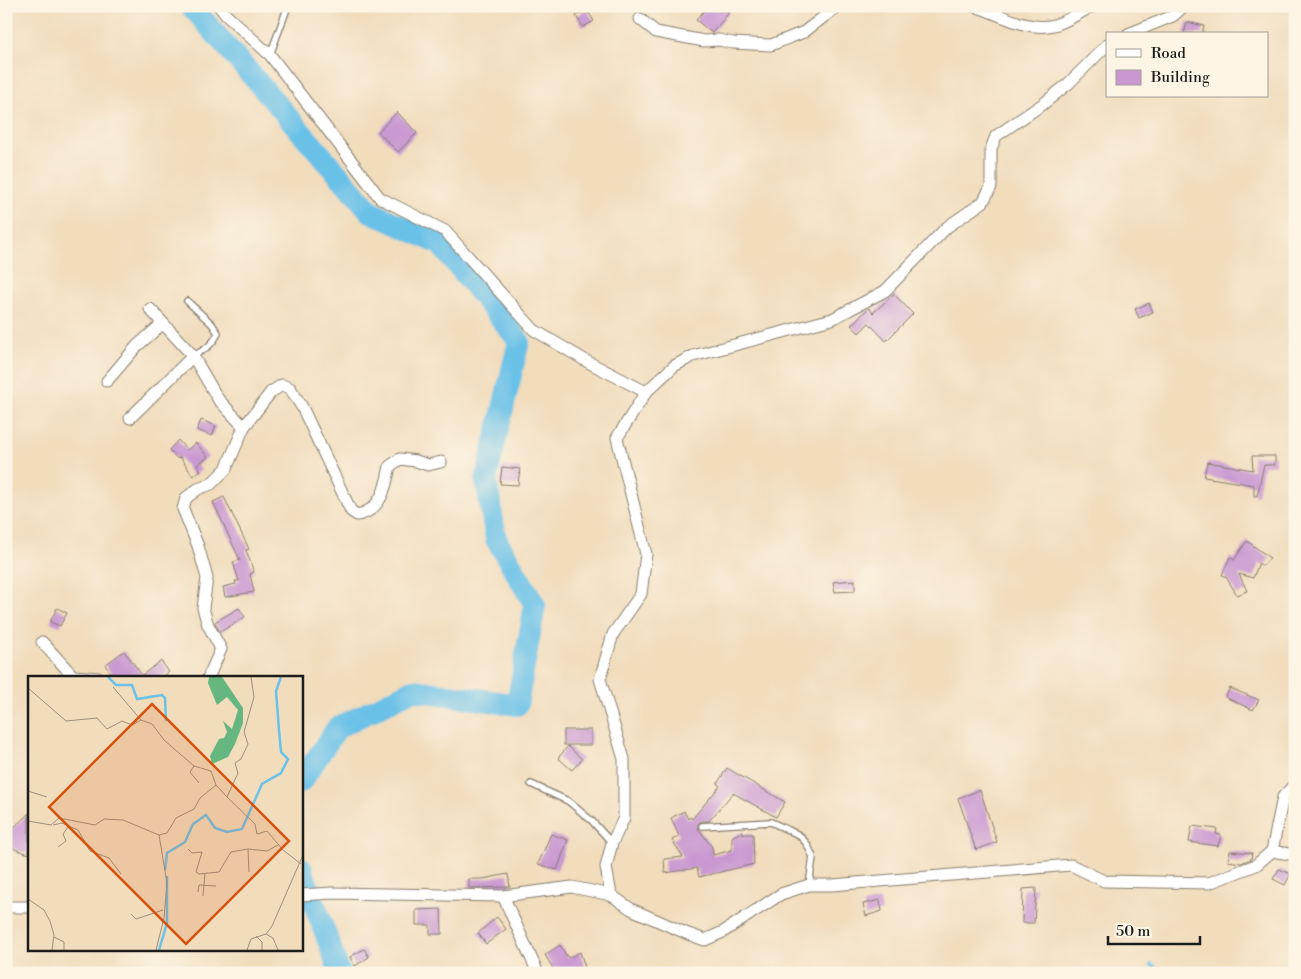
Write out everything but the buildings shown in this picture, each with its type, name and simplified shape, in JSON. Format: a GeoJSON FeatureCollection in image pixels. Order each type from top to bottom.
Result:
{"type":"FeatureCollection","features":[{"type":"Feature","properties":{"kind":"street"},"geometry":{"type":"LineString","coordinates":[[219,6],[226,16],[270,55],[380,198],[445,231],[534,330],[588,362],[646,392]]}},
{"type":"Feature","properties":{"kind":"street"},"geometry":{"type":"LineString","coordinates":[[640,19],[656,32],[704,41],[719,40],[733,43],[771,45],[804,32],[838,6]]}},
{"type":"Feature","properties":{"kind":"street"},"geometry":{"type":"LineString","coordinates":[[974,6],[1034,26],[1045,27],[1062,22],[1093,6]]}},
{"type":"Feature","properties":{"kind":"street"},"geometry":{"type":"LineString","coordinates":[[1133,32],[1174,16],[1184,6]]}},
{"type":"Feature","properties":{"kind":"street"},"geometry":{"type":"LineString","coordinates":[[611,894],[606,867],[612,843],[624,818],[624,759],[600,679],[613,634],[641,594],[646,554],[617,438],[646,392],[674,366],[693,356],[832,319],[885,291],[947,227],[983,202],[991,187],[991,148],[996,136],[1043,104],[1068,84],[1106,46]]}},
{"type":"Feature","properties":{"kind":"street"},"geometry":{"type":"LineString","coordinates":[[150,309],[193,356],[218,399],[244,427]]}},
{"type":"Feature","properties":{"kind":"street"},"geometry":{"type":"LineString","coordinates":[[107,381],[137,346],[162,324]]}},
{"type":"Feature","properties":{"kind":"street"},"geometry":{"type":"LineString","coordinates":[[130,418],[193,356]]}},
{"type":"Feature","properties":{"kind":"street"},"geometry":{"type":"LineString","coordinates":[[209,676],[221,649],[208,624],[203,608],[207,578],[198,546],[184,509],[186,498],[198,489],[211,484],[226,469],[244,427],[271,392],[282,384],[290,388],[302,408],[352,512],[357,515],[366,514],[379,502],[387,482],[390,466],[400,459],[428,465],[441,462]]}},
{"type":"Feature","properties":{"kind":"street"},"geometry":{"type":"LineString","coordinates":[[42,642],[73,676]]}},
{"type":"Feature","properties":{"kind":"street"},"geometry":{"type":"LineString","coordinates":[[302,895],[332,893],[503,896],[572,887],[611,894],[631,909],[706,940],[723,932],[781,894],[809,885],[842,884],[1070,865],[1104,881],[1209,883],[1256,865],[1272,851],[1283,797],[1295,784]]}},
{"type":"Feature","properties":{"kind":"street"},"geometry":{"type":"LineString","coordinates":[[1272,851],[1295,855]]}},
{"type":"Feature","properties":{"kind":"street"},"geometry":{"type":"LineString","coordinates":[[503,896],[538,973]]}},
{"type":"Feature","properties":{"kind":"street"},"geometry":{"type":"LineString","coordinates":[[6,907],[28,907]]}},
{"type":"Feature","properties":{"kind":"lane"},"geometry":{"type":"LineString","coordinates":[[270,55],[288,6]]}},
{"type":"Feature","properties":{"kind":"lane"},"geometry":{"type":"LineString","coordinates":[[187,301],[212,324],[218,333],[215,341],[193,356]]}},
{"type":"Feature","properties":{"kind":"lane"},"geometry":{"type":"LineString","coordinates":[[531,784],[568,801],[592,821],[612,843]]}},
{"type":"Feature","properties":{"kind":"lane"},"geometry":{"type":"LineString","coordinates":[[702,826],[771,822],[799,835],[807,844],[813,857],[809,885]]}},
{"type":"Feature","properties":{"kind":"waterway"},"geometry":{"type":"LineString","coordinates":[[191,6],[371,212],[440,244],[519,341],[486,480],[496,539],[535,605],[517,705],[413,690],[337,728],[302,780]]}},
{"type":"Feature","properties":{"kind":"waterway"},"geometry":{"type":"LineString","coordinates":[[302,871],[340,973]]}},
{"type":"Feature","properties":{"kind":"waterway"},"geometry":{"type":"LineString","coordinates":[[1151,965],[1164,973]]}}]}
